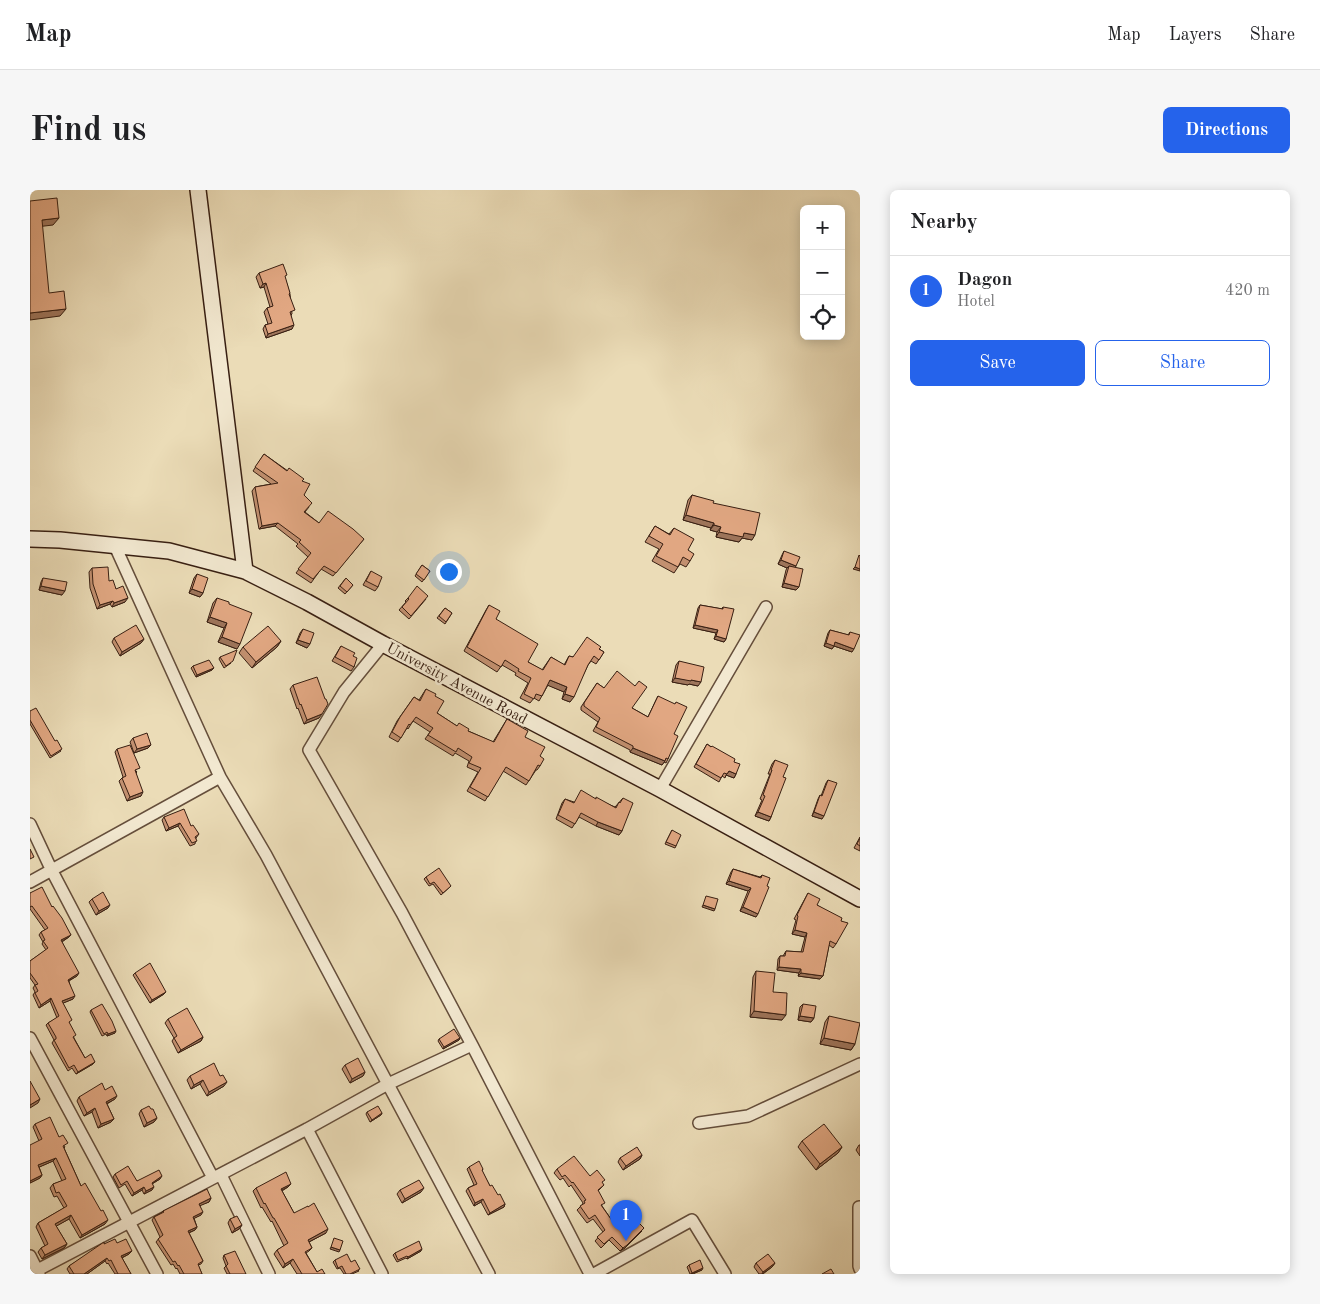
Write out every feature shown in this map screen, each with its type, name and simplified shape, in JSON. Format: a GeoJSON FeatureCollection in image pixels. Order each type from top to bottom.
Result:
{"type":"FeatureCollection","features":[{"type":"Feature","properties":{"kind":"main road"},"geometry":{"type":"LineString","coordinates":[[198,190],[245,571]]}},
{"type":"Feature","properties":{"kind":"main road","name":"University Avenue Road"},"geometry":{"type":"LineString","coordinates":[[30,539],[60,540],[169,551],[245,571],[660,789],[860,898]]}},
{"type":"Feature","properties":{"kind":"street"},"geometry":{"type":"LineString","coordinates":[[115,546],[220,777],[266,855],[489,1274]]}},
{"type":"Feature","properties":{"kind":"street"},"geometry":{"type":"LineString","coordinates":[[660,789],[766,607]]}},
{"type":"Feature","properties":{"kind":"street"},"geometry":{"type":"LineString","coordinates":[[383,644],[344,692],[309,750],[402,913],[472,1045],[598,1273],[692,1220],[725,1274]]}},
{"type":"Feature","properties":{"kind":"street"},"geometry":{"type":"LineString","coordinates":[[30,882],[220,777]]}},
{"type":"Feature","properties":{"kind":"street"},"geometry":{"type":"LineString","coordinates":[[30,824],[52,870],[269,1274]]}},
{"type":"Feature","properties":{"kind":"street"},"geometry":{"type":"LineString","coordinates":[[30,1038],[157,1274]]}},
{"type":"Feature","properties":{"kind":"street"},"geometry":{"type":"LineString","coordinates":[[30,1256],[35,1273],[307,1130],[388,1084],[472,1045]]}},
{"type":"Feature","properties":{"kind":"street"},"geometry":{"type":"LineString","coordinates":[[698,1123],[748,1116],[860,1064]]}},
{"type":"Feature","properties":{"kind":"street"},"geometry":{"type":"LineString","coordinates":[[307,1130],[382,1274]]}},
{"type":"Feature","properties":{"kind":"street"},"geometry":{"type":"LineString","coordinates":[[859,1207],[860,1269]]}},
{"type":"Feature","properties":{"kind":"building"},"geometry":{"type":"Polygon","coordinates":[[[57,198],[59,218],[42,220],[49,293],[64,291],[66,309],[30,313],[30,201],[57,198]]]}},
{"type":"Feature","properties":{"kind":"building"},"geometry":{"type":"Polygon","coordinates":[[[283,264],[287,275],[285,276],[289,294],[295,310],[290,312],[294,325],[268,334],[265,325],[272,323],[267,308],[273,306],[266,283],[263,284],[259,273],[283,264]]]}},
{"type":"Feature","properties":{"kind":"building"},"geometry":{"type":"Polygon","coordinates":[[[264,454],[287,471],[289,468],[304,479],[302,481],[310,484],[304,495],[312,503],[304,512],[319,523],[328,511],[364,539],[336,573],[324,566],[313,579],[298,569],[311,553],[299,542],[301,540],[278,523],[262,526],[255,487],[278,483],[255,467],[264,454]]]}},
{"type":"Feature","properties":{"kind":"building"},"geometry":{"type":"Polygon","coordinates":[[[692,495],[714,501],[713,503],[760,513],[755,535],[744,533],[743,537],[719,532],[721,527],[714,525],[714,523],[686,515],[692,495]]]}},
{"type":"Feature","properties":{"kind":"building"},"geometry":{"type":"Polygon","coordinates":[[[655,526],[670,535],[674,528],[694,539],[688,550],[694,554],[690,561],[683,557],[678,567],[656,556],[663,544],[649,536],[655,526]]]}},
{"type":"Feature","properties":{"kind":"building"},"geometry":{"type":"Polygon","coordinates":[[[784,551],[800,557],[796,566],[781,560],[784,551]]]}},
{"type":"Feature","properties":{"kind":"building"},"geometry":{"type":"Polygon","coordinates":[[[860,556],[860,569],[855,567],[860,556]]]}},
{"type":"Feature","properties":{"kind":"building"},"geometry":{"type":"Polygon","coordinates":[[[422,565],[430,571],[424,580],[416,574],[422,565]]]}},
{"type":"Feature","properties":{"kind":"building"},"geometry":{"type":"Polygon","coordinates":[[[789,566],[803,569],[799,587],[784,583],[789,566]]]}},
{"type":"Feature","properties":{"kind":"building"},"geometry":{"type":"Polygon","coordinates":[[[108,567],[109,581],[113,580],[116,589],[123,586],[128,598],[100,605],[93,584],[92,568],[108,567]]]}},
{"type":"Feature","properties":{"kind":"building"},"geometry":{"type":"Polygon","coordinates":[[[371,571],[382,577],[378,587],[366,581],[371,571]]]}},
{"type":"Feature","properties":{"kind":"building"},"geometry":{"type":"Polygon","coordinates":[[[197,574],[208,578],[203,593],[192,589],[197,574]]]}},
{"type":"Feature","properties":{"kind":"building"},"geometry":{"type":"Polygon","coordinates":[[[43,578],[67,582],[65,591],[41,586],[43,578]]]}},
{"type":"Feature","properties":{"kind":"building"},"geometry":{"type":"Polygon","coordinates":[[[346,578],[353,585],[347,592],[340,586],[346,578]]]}},
{"type":"Feature","properties":{"kind":"building"},"geometry":{"type":"Polygon","coordinates":[[[417,586],[428,596],[411,616],[402,607],[417,586]]]}},
{"type":"Feature","properties":{"kind":"building"},"geometry":{"type":"Polygon","coordinates":[[[217,598],[252,613],[240,644],[222,637],[227,623],[210,617],[217,598]]]}},
{"type":"Feature","properties":{"kind":"building"},"geometry":{"type":"Polygon","coordinates":[[[489,605],[500,611],[496,619],[538,644],[528,662],[543,670],[551,657],[565,665],[569,656],[573,657],[587,637],[601,647],[599,649],[604,652],[599,660],[594,656],[588,665],[574,697],[565,694],[567,687],[550,680],[542,696],[536,694],[534,699],[524,694],[531,678],[518,671],[519,669],[505,660],[501,667],[467,647],[489,605]]]}},
{"type":"Feature","properties":{"kind":"building"},"geometry":{"type":"Polygon","coordinates":[[[700,605],[734,609],[726,639],[716,636],[718,630],[695,625],[700,605]]]}},
{"type":"Feature","properties":{"kind":"building"},"geometry":{"type":"Polygon","coordinates":[[[445,608],[452,613],[446,622],[439,616],[445,608]]]}},
{"type":"Feature","properties":{"kind":"building"},"geometry":{"type":"Polygon","coordinates":[[[136,625],[144,639],[122,652],[114,638],[136,625]]]}},
{"type":"Feature","properties":{"kind":"building"},"geometry":{"type":"Polygon","coordinates":[[[268,626],[281,641],[256,662],[243,647],[268,626]]]}},
{"type":"Feature","properties":{"kind":"building"},"geometry":{"type":"Polygon","coordinates":[[[303,629],[314,633],[310,644],[298,640],[303,629]]]}},
{"type":"Feature","properties":{"kind":"building"},"geometry":{"type":"Polygon","coordinates":[[[830,630],[849,635],[850,632],[860,635],[854,649],[835,642],[834,646],[826,643],[830,630]]]}},
{"type":"Feature","properties":{"kind":"building"},"geometry":{"type":"Polygon","coordinates":[[[341,646],[355,653],[353,656],[357,658],[354,667],[335,657],[341,646]]]}},
{"type":"Feature","properties":{"kind":"building"},"geometry":{"type":"Polygon","coordinates":[[[237,650],[233,661],[226,666],[220,657],[237,650]]]}},
{"type":"Feature","properties":{"kind":"building"},"geometry":{"type":"Polygon","coordinates":[[[209,660],[214,668],[197,675],[193,666],[209,660]]]}},
{"type":"Feature","properties":{"kind":"building"},"geometry":{"type":"Polygon","coordinates":[[[679,661],[704,667],[701,682],[675,678],[679,661]]]}},
{"type":"Feature","properties":{"kind":"building"},"geometry":{"type":"Polygon","coordinates":[[[617,671],[635,686],[639,681],[647,687],[632,708],[648,717],[658,696],[687,707],[674,734],[678,736],[668,759],[666,758],[665,761],[633,748],[633,746],[596,727],[600,718],[584,706],[597,683],[604,688],[617,671]]]}},
{"type":"Feature","properties":{"kind":"building"},"geometry":{"type":"Polygon","coordinates":[[[317,677],[328,704],[322,714],[307,720],[293,685],[317,677]]]}},
{"type":"Feature","properties":{"kind":"building"},"geometry":{"type":"Polygon","coordinates":[[[426,689],[444,701],[437,713],[457,726],[459,723],[469,729],[468,731],[494,742],[507,719],[528,731],[525,737],[545,747],[540,756],[544,759],[540,766],[538,765],[529,781],[506,767],[488,797],[470,787],[481,768],[469,763],[472,757],[458,748],[456,752],[428,735],[433,728],[416,717],[409,724],[401,738],[392,732],[414,697],[420,701],[426,689]]]}},
{"type":"Feature","properties":{"kind":"building"},"geometry":{"type":"Polygon","coordinates":[[[36,708],[55,741],[57,740],[62,749],[51,756],[30,720],[30,711],[36,708]]]}},
{"type":"Feature","properties":{"kind":"building"},"geometry":{"type":"Polygon","coordinates":[[[147,733],[151,745],[137,749],[133,738],[147,733]]]}},
{"type":"Feature","properties":{"kind":"building"},"geometry":{"type":"Polygon","coordinates":[[[707,744],[735,759],[734,762],[740,764],[736,774],[729,771],[727,774],[724,773],[721,778],[696,764],[707,744]]]}},
{"type":"Feature","properties":{"kind":"building"},"geometry":{"type":"Polygon","coordinates":[[[130,745],[140,768],[135,770],[143,792],[130,797],[122,778],[126,776],[117,749],[130,745]]]}},
{"type":"Feature","properties":{"kind":"building"},"geometry":{"type":"Polygon","coordinates":[[[775,760],[788,765],[783,777],[786,778],[771,817],[758,812],[765,796],[763,795],[775,760]]]}},
{"type":"Feature","properties":{"kind":"building"},"geometry":{"type":"Polygon","coordinates":[[[828,780],[837,783],[824,816],[814,812],[828,780]]]}},
{"type":"Feature","properties":{"kind":"building"},"geometry":{"type":"Polygon","coordinates":[[[581,790],[616,808],[623,798],[633,803],[622,831],[581,813],[575,824],[558,815],[565,799],[574,803],[581,790]]]}},
{"type":"Feature","properties":{"kind":"building"},"geometry":{"type":"Polygon","coordinates":[[[184,809],[191,826],[193,825],[199,834],[195,837],[197,841],[192,843],[180,823],[169,828],[164,817],[184,809]]]}},
{"type":"Feature","properties":{"kind":"building"},"geometry":{"type":"Polygon","coordinates":[[[672,830],[681,835],[676,846],[666,842],[672,830]]]}},
{"type":"Feature","properties":{"kind":"building"},"geometry":{"type":"Polygon","coordinates":[[[30,849],[34,857],[30,859],[30,849]]]}},
{"type":"Feature","properties":{"kind":"building"},"geometry":{"type":"Polygon","coordinates":[[[439,868],[451,886],[443,893],[434,882],[430,884],[426,877],[439,868]]]}},
{"type":"Feature","properties":{"kind":"building"},"geometry":{"type":"Polygon","coordinates":[[[733,869],[761,878],[762,875],[770,878],[767,886],[769,887],[758,914],[743,907],[751,888],[729,881],[733,869]]]}},
{"type":"Feature","properties":{"kind":"building"},"geometry":{"type":"Polygon","coordinates":[[[42,887],[52,907],[62,918],[71,935],[61,940],[79,973],[68,980],[75,996],[62,1001],[72,1020],[69,1022],[76,1035],[73,1037],[85,1058],[91,1054],[95,1062],[78,1072],[74,1065],[69,1068],[54,1040],[56,1037],[48,1023],[59,1016],[51,998],[41,1005],[35,993],[38,991],[35,985],[38,984],[30,973],[30,961],[48,948],[43,941],[45,940],[41,932],[48,928],[32,906],[30,907],[30,893],[42,887]]]}},
{"type":"Feature","properties":{"kind":"building"},"geometry":{"type":"Polygon","coordinates":[[[103,892],[110,905],[99,911],[92,899],[103,892]]]}},
{"type":"Feature","properties":{"kind":"building"},"geometry":{"type":"Polygon","coordinates":[[[808,893],[820,899],[817,905],[842,918],[841,921],[848,923],[836,944],[830,941],[823,976],[801,973],[801,969],[779,967],[780,956],[785,956],[786,951],[803,952],[807,933],[795,930],[797,915],[808,893]]]}},
{"type":"Feature","properties":{"kind":"building"},"geometry":{"type":"Polygon","coordinates":[[[706,896],[718,899],[715,909],[703,905],[706,896]]]}},
{"type":"Feature","properties":{"kind":"building"},"geometry":{"type":"Polygon","coordinates":[[[150,963],[166,992],[152,1000],[135,973],[150,963]]]}},
{"type":"Feature","properties":{"kind":"building"},"geometry":{"type":"Polygon","coordinates":[[[756,971],[775,973],[773,992],[787,993],[786,1015],[754,1011],[756,971]]]}},
{"type":"Feature","properties":{"kind":"building"},"geometry":{"type":"Polygon","coordinates":[[[102,1004],[116,1031],[108,1034],[107,1032],[104,1034],[91,1010],[102,1004]]]}},
{"type":"Feature","properties":{"kind":"building"},"geometry":{"type":"Polygon","coordinates":[[[803,1004],[816,1006],[814,1018],[800,1016],[803,1004]]]}},
{"type":"Feature","properties":{"kind":"building"},"geometry":{"type":"Polygon","coordinates":[[[187,1008],[203,1037],[181,1050],[174,1038],[177,1036],[168,1019],[187,1008]]]}},
{"type":"Feature","properties":{"kind":"building"},"geometry":{"type":"Polygon","coordinates":[[[829,1016],[860,1023],[855,1044],[824,1038],[829,1016]]]}},
{"type":"Feature","properties":{"kind":"building"},"geometry":{"type":"Polygon","coordinates":[[[454,1029],[460,1038],[444,1047],[439,1039],[454,1029]]]}},
{"type":"Feature","properties":{"kind":"building"},"geometry":{"type":"Polygon","coordinates":[[[358,1058],[365,1072],[352,1079],[345,1065],[358,1058]]]}},
{"type":"Feature","properties":{"kind":"building"},"geometry":{"type":"Polygon","coordinates":[[[214,1063],[220,1076],[223,1075],[227,1082],[209,1092],[203,1080],[194,1085],[190,1076],[214,1063]]]}},
{"type":"Feature","properties":{"kind":"building"},"geometry":{"type":"Polygon","coordinates":[[[30,1081],[40,1099],[30,1105],[30,1081]]]}},
{"type":"Feature","properties":{"kind":"building"},"geometry":{"type":"Polygon","coordinates":[[[102,1083],[105,1090],[112,1086],[117,1096],[106,1102],[114,1119],[101,1124],[95,1108],[87,1113],[79,1097],[102,1083]]]}},
{"type":"Feature","properties":{"kind":"building"},"geometry":{"type":"Polygon","coordinates":[[[149,1106],[153,1109],[157,1118],[147,1123],[141,1110],[149,1106]]]}},
{"type":"Feature","properties":{"kind":"building"},"geometry":{"type":"Polygon","coordinates":[[[378,1106],[382,1113],[372,1120],[367,1112],[378,1106]]]}},
{"type":"Feature","properties":{"kind":"building"},"geometry":{"type":"Polygon","coordinates":[[[50,1117],[59,1137],[63,1135],[68,1143],[63,1146],[81,1186],[85,1183],[108,1220],[82,1235],[71,1215],[55,1224],[67,1244],[45,1255],[41,1248],[48,1244],[38,1223],[67,1206],[59,1192],[56,1193],[53,1184],[66,1179],[56,1158],[38,1165],[42,1175],[30,1181],[30,1145],[42,1139],[35,1124],[50,1117]]]}},
{"type":"Feature","properties":{"kind":"building"},"geometry":{"type":"Polygon","coordinates":[[[824,1124],[842,1147],[820,1164],[802,1141],[824,1124]]]}},
{"type":"Feature","properties":{"kind":"building"},"geometry":{"type":"Polygon","coordinates":[[[637,1147],[642,1155],[626,1166],[620,1158],[637,1147]]]}},
{"type":"Feature","properties":{"kind":"building"},"geometry":{"type":"Polygon","coordinates":[[[574,1156],[590,1176],[597,1170],[605,1180],[602,1182],[604,1185],[598,1190],[605,1203],[601,1205],[613,1222],[619,1217],[627,1226],[634,1218],[644,1228],[623,1248],[612,1237],[604,1244],[597,1237],[605,1230],[595,1215],[589,1219],[580,1206],[586,1200],[573,1182],[565,1175],[562,1177],[557,1169],[574,1156]]]}},
{"type":"Feature","properties":{"kind":"building"},"geometry":{"type":"Polygon","coordinates":[[[479,1161],[490,1186],[492,1185],[498,1195],[500,1194],[505,1204],[490,1213],[483,1199],[475,1203],[468,1188],[477,1184],[469,1167],[479,1161]]]}},
{"type":"Feature","properties":{"kind":"building"},"geometry":{"type":"Polygon","coordinates":[[[128,1166],[137,1181],[159,1170],[162,1176],[152,1183],[154,1187],[146,1191],[144,1187],[134,1193],[127,1181],[121,1185],[115,1174],[128,1166]]]}},
{"type":"Feature","properties":{"kind":"building"},"geometry":{"type":"Polygon","coordinates":[[[286,1172],[291,1184],[281,1189],[294,1213],[314,1203],[328,1229],[308,1240],[312,1248],[305,1252],[317,1272],[322,1269],[325,1274],[302,1274],[293,1259],[285,1264],[277,1250],[288,1243],[256,1188],[286,1172]]]}},
{"type":"Feature","properties":{"kind":"building"},"geometry":{"type":"Polygon","coordinates":[[[419,1180],[424,1188],[405,1199],[400,1190],[419,1180]]]}},
{"type":"Feature","properties":{"kind":"building"},"geometry":{"type":"Polygon","coordinates":[[[207,1189],[211,1198],[199,1204],[203,1212],[193,1217],[197,1227],[188,1231],[203,1261],[198,1264],[202,1274],[184,1274],[179,1265],[175,1261],[173,1262],[158,1239],[163,1235],[154,1217],[207,1189]]]}},
{"type":"Feature","properties":{"kind":"building"},"geometry":{"type":"Polygon","coordinates":[[[237,1216],[242,1225],[235,1229],[230,1219],[237,1216]]]}},
{"type":"Feature","properties":{"kind":"building"},"geometry":{"type":"Polygon","coordinates":[[[334,1238],[343,1241],[340,1250],[331,1247],[334,1238]]]}},
{"type":"Feature","properties":{"kind":"building"},"geometry":{"type":"Polygon","coordinates":[[[115,1239],[117,1243],[126,1239],[132,1251],[121,1256],[131,1274],[118,1274],[111,1260],[109,1261],[107,1258],[84,1274],[74,1274],[69,1266],[104,1242],[104,1244],[115,1239]]]}},
{"type":"Feature","properties":{"kind":"building"},"geometry":{"type":"Polygon","coordinates":[[[419,1241],[422,1249],[398,1260],[395,1253],[419,1241]]]}},
{"type":"Feature","properties":{"kind":"building"},"geometry":{"type":"Polygon","coordinates":[[[235,1251],[246,1274],[230,1274],[226,1266],[228,1264],[224,1255],[235,1251]]]}},
{"type":"Feature","properties":{"kind":"building"},"geometry":{"type":"Polygon","coordinates":[[[347,1254],[351,1262],[355,1260],[360,1269],[350,1274],[346,1274],[342,1266],[338,1268],[335,1260],[347,1254]]]}},
{"type":"Feature","properties":{"kind":"building"},"geometry":{"type":"Polygon","coordinates":[[[768,1254],[775,1263],[763,1272],[756,1263],[768,1254]]]}},
{"type":"Feature","properties":{"kind":"building"},"geometry":{"type":"Polygon","coordinates":[[[700,1260],[703,1268],[692,1273],[689,1265],[700,1260]]]}},
{"type":"Feature","properties":{"kind":"building"},"geometry":{"type":"Polygon","coordinates":[[[831,1269],[834,1274],[822,1274],[831,1269]]]}},
{"type":"Feature","properties":{"kind":"place","name":"Dagon"},"geometry":{"type":"Point","coordinates":[626,1241]}}]}
